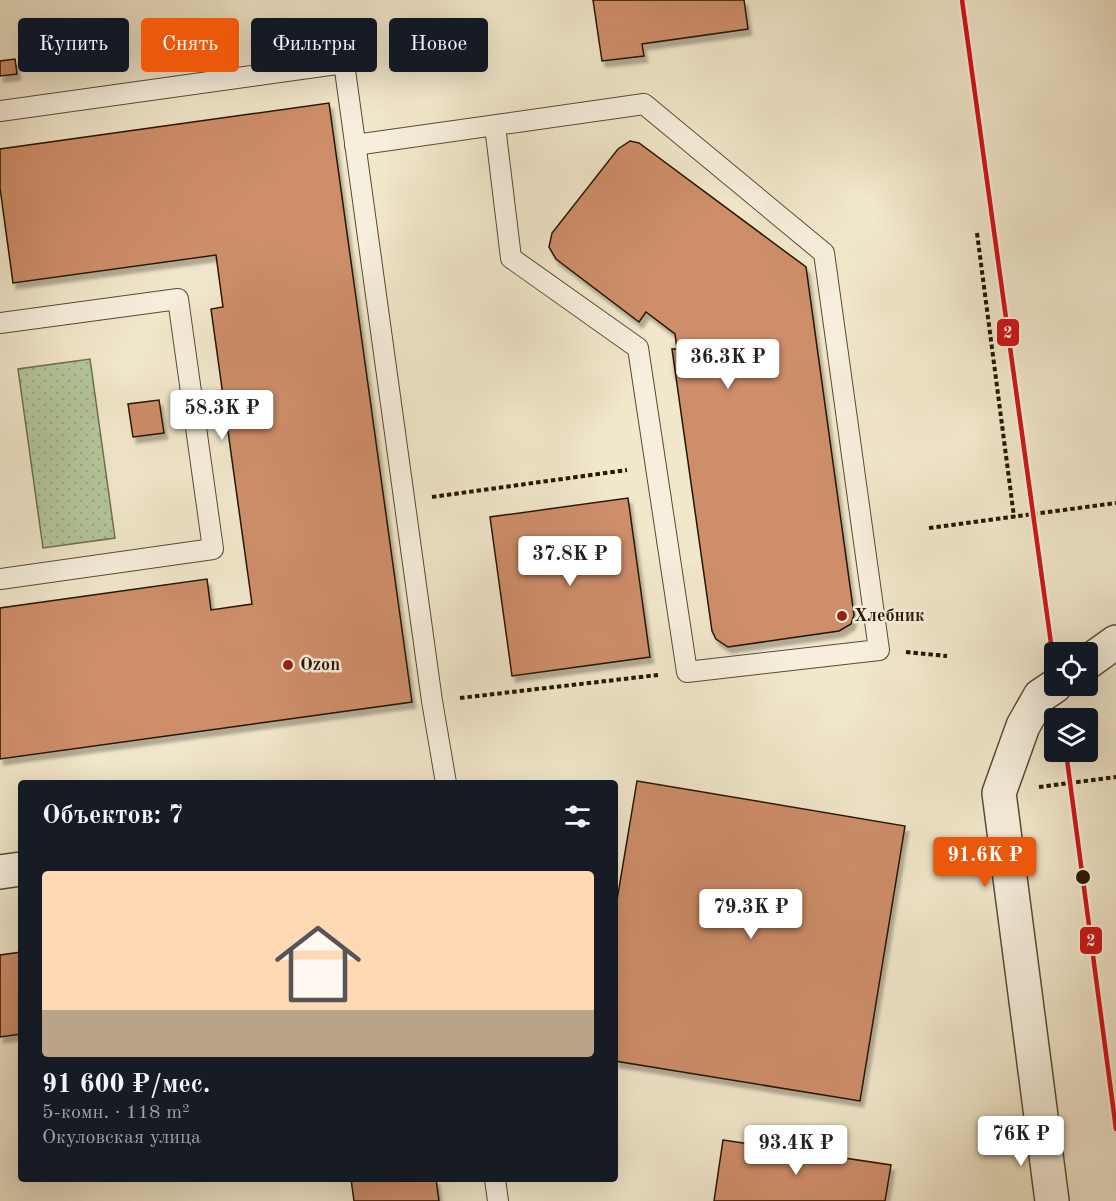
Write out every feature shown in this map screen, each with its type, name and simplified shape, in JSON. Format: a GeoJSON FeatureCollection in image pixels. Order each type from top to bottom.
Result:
{"type":"FeatureCollection","features":[{"type":"Feature","properties":{"kind":"street"},"geometry":{"type":"LineString","coordinates":[[1098,655],[1116,642]]}},
{"type":"Feature","properties":{"kind":"street"},"geometry":{"type":"LineString","coordinates":[[1044,693],[1040,696],[1023,726],[999,793],[1040,1126],[1052,1201]]}},
{"type":"Feature","properties":{"kind":"street"},"geometry":{"type":"LineString","coordinates":[[0,872],[18,869]]}},
{"type":"Feature","properties":{"kind":"lane"},"geometry":{"type":"LineString","coordinates":[[0,111],[344,63],[432,701],[445,780]]}},
{"type":"Feature","properties":{"kind":"lane"},"geometry":{"type":"LineString","coordinates":[[355,145],[644,104],[824,253],[879,650],[687,672],[638,348],[511,258],[495,126]]}},
{"type":"Feature","properties":{"kind":"lane"},"geometry":{"type":"LineString","coordinates":[[0,323],[178,299],[213,549],[0,579]]}},
{"type":"Feature","properties":{"kind":"lane"},"geometry":{"type":"LineString","coordinates":[[495,1182],[498,1201]]}},
{"type":"Feature","properties":{"kind":"path"},"geometry":{"type":"LineString","coordinates":[[976,233],[1014,517]]}},
{"type":"Feature","properties":{"kind":"path"},"geometry":{"type":"LineString","coordinates":[[404,501],[657,466]]}},
{"type":"Feature","properties":{"kind":"path"},"geometry":{"type":"LineString","coordinates":[[929,528],[1116,503]]}},
{"type":"Feature","properties":{"kind":"path"},"geometry":{"type":"LineString","coordinates":[[879,650],[947,656]]}},
{"type":"Feature","properties":{"kind":"path"},"geometry":{"type":"LineString","coordinates":[[432,701],[687,672]]}},
{"type":"Feature","properties":{"kind":"path"},"geometry":{"type":"LineString","coordinates":[[1047,787],[1116,777]]}},
{"type":"Feature","properties":{"kind":"green space"},"geometry":{"type":"Polygon","coordinates":[[[90,359],[115,538],[43,548],[18,369],[90,359]]]}},
{"type":"Feature","properties":{"kind":"building"},"geometry":{"type":"Polygon","coordinates":[[[593,0],[744,0],[748,29],[642,44],[644,56],[602,61],[593,0]]]}},
{"type":"Feature","properties":{"kind":"building"},"geometry":{"type":"Polygon","coordinates":[[[15,59],[17,74],[0,76],[0,61],[15,59]]]}},
{"type":"Feature","properties":{"kind":"building"},"geometry":{"type":"Polygon","coordinates":[[[329,103],[412,702],[0,759],[0,608],[207,579],[211,610],[252,604],[211,309],[223,307],[216,255],[13,283],[0,188],[0,149],[329,103]]]}},
{"type":"Feature","properties":{"kind":"building"},"geometry":{"type":"Polygon","coordinates":[[[630,141],[639,143],[806,267],[854,615],[851,624],[839,631],[728,647],[716,639],[712,631],[672,349],[677,349],[675,334],[646,312],[639,322],[556,259],[549,247],[552,233],[618,149],[630,141]]]}},
{"type":"Feature","properties":{"kind":"building"},"geometry":{"type":"Polygon","coordinates":[[[159,400],[164,433],[133,437],[128,404],[159,400]]]}},
{"type":"Feature","properties":{"kind":"building"},"geometry":{"type":"Polygon","coordinates":[[[628,498],[650,657],[512,676],[490,517],[628,498]]]}},
{"type":"Feature","properties":{"kind":"building"},"geometry":{"type":"Polygon","coordinates":[[[637,781],[905,826],[860,1101],[618,1061],[618,894],[637,781]]]}},
{"type":"Feature","properties":{"kind":"building"},"geometry":{"type":"Polygon","coordinates":[[[18,952],[18,1034],[0,1037],[0,955],[18,952]]]}},
{"type":"Feature","properties":{"kind":"building"},"geometry":{"type":"Polygon","coordinates":[[[723,1140],[891,1165],[885,1201],[714,1201],[723,1140]]]}},
{"type":"Feature","properties":{"kind":"building"},"geometry":{"type":"Polygon","coordinates":[[[351,1182],[436,1182],[439,1201],[354,1201],[351,1182]]]}},
{"type":"Feature","properties":{"kind":"transit line","name":"2"},"geometry":{"type":"LineString","coordinates":[[962,0],[1051,642]]}},
{"type":"Feature","properties":{"kind":"transit line","name":"2"},"geometry":{"type":"LineString","coordinates":[[1067,762],[1116,1129]]}},
{"type":"Feature","properties":{"kind":"place","name":"Хлебник"},"geometry":{"type":"Point","coordinates":[842,616]}},
{"type":"Feature","properties":{"kind":"place","name":"Ozon"},"geometry":{"type":"Point","coordinates":[288,665]}}]}
